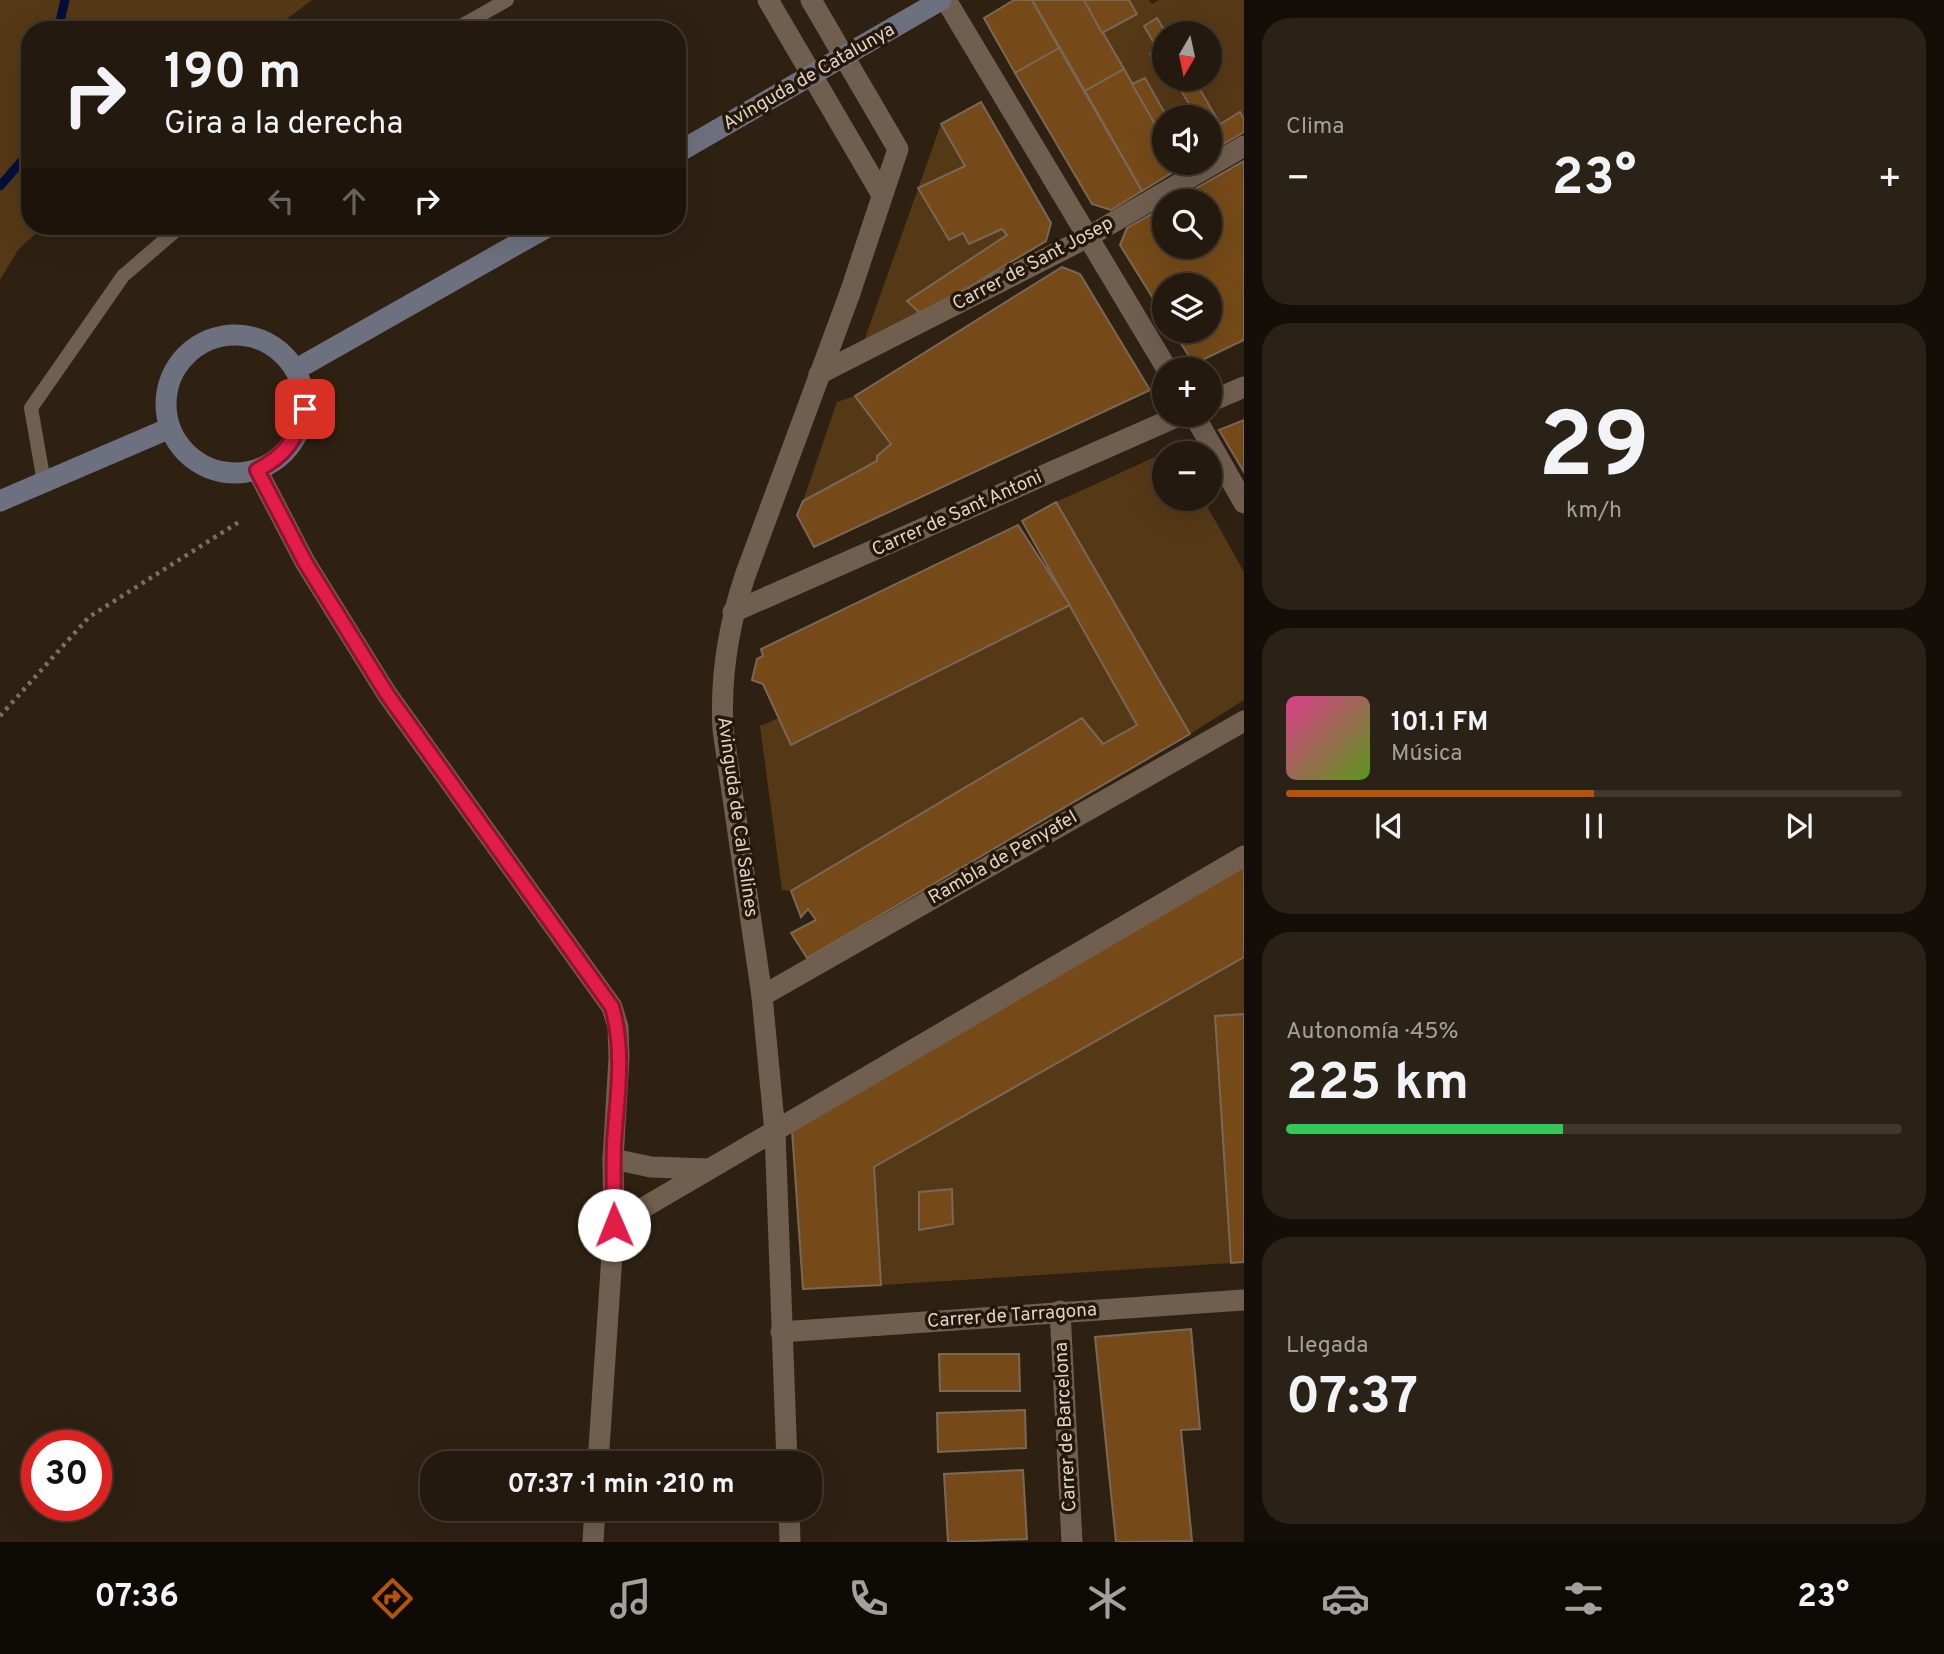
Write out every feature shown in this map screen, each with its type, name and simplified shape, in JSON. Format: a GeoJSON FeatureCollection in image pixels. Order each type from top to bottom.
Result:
{"type":"FeatureCollection","features":[{"type":"Feature","properties":{"kind":"street"},"geometry":{"type":"LineString","coordinates":[[768,0],[882,195]]}},
{"type":"Feature","properties":{"kind":"street","name":"Avinguda de Cal Salines"},"geometry":{"type":"LineString","coordinates":[[786,1451],[775,1132],[762,996],[723,730],[724,671],[733,612],[850,293],[898,149],[811,0]]}},
{"type":"Feature","properties":{"kind":"street"},"geometry":{"type":"LineString","coordinates":[[943,0],[1160,357]]}},
{"type":"Feature","properties":{"kind":"street","name":"Avinguda de Catalunya"},"geometry":{"type":"LineString","coordinates":[[686,148],[943,0]]}},
{"type":"Feature","properties":{"kind":"street","name":"Carrer de Sant Josep"},"geometry":{"type":"LineString","coordinates":[[819,374],[1086,238],[1244,146]]}},
{"type":"Feature","properties":{"kind":"street"},"geometry":{"type":"LineString","coordinates":[[295,370],[533,235]]}},
{"type":"Feature","properties":{"kind":"street"},"geometry":{"type":"LineString","coordinates":[[239,335],[262,340],[281,352],[295,370],[303,389],[305,409],[300,429],[290,447],[276,460],[257,470],[236,473],[215,471],[196,461],[181,446],[170,428],[166,405],[169,383],[180,363],[196,347],[206,342],[239,335]]}},
{"type":"Feature","properties":{"kind":"street"},"geometry":{"type":"LineString","coordinates":[[1222,396],[1244,387]]}},
{"type":"Feature","properties":{"kind":"street","name":"Carrer de Sant Antoni"},"geometry":{"type":"LineString","coordinates":[[733,612],[1154,427]]}},
{"type":"Feature","properties":{"kind":"street"},"geometry":{"type":"LineString","coordinates":[[1201,427],[1244,503]]}},
{"type":"Feature","properties":{"kind":"street"},"geometry":{"type":"LineString","coordinates":[[0,501],[170,428]]}},
{"type":"Feature","properties":{"kind":"street"},"geometry":{"type":"LineString","coordinates":[[257,470],[305,562],[387,694],[612,1007],[618,1027],[619,1058],[613,1159],[614,1225],[599,1451]]}},
{"type":"Feature","properties":{"kind":"street","name":"Rambla de Penyafel"},"geometry":{"type":"LineString","coordinates":[[762,996],[1244,721]]}},
{"type":"Feature","properties":{"kind":"street"},"geometry":{"type":"LineString","coordinates":[[614,1225],[1244,856]]}},
{"type":"Feature","properties":{"kind":"street"},"geometry":{"type":"LineString","coordinates":[[613,1159],[651,1167],[709,1169]]}},
{"type":"Feature","properties":{"kind":"street","name":"Carrer de Tarragona"},"geometry":{"type":"LineString","coordinates":[[781,1332],[1244,1300]]}},
{"type":"Feature","properties":{"kind":"street","name":"Carrer de Barcelona"},"geometry":{"type":"LineString","coordinates":[[1060,1311],[1072,1542]]}},
{"type":"Feature","properties":{"kind":"street"},"geometry":{"type":"LineString","coordinates":[[593,1542],[594,1521]]}},
{"type":"Feature","properties":{"kind":"street"},"geometry":{"type":"LineString","coordinates":[[789,1521],[790,1542]]}},
{"type":"Feature","properties":{"kind":"lane"},"geometry":{"type":"LineString","coordinates":[[470,21],[507,0]]}},
{"type":"Feature","properties":{"kind":"lane"},"geometry":{"type":"LineString","coordinates":[[44,482],[31,408],[123,276],[171,235]]}},
{"type":"Feature","properties":{"kind":"path"},"geometry":{"type":"LineString","coordinates":[[0,716],[89,617],[242,520]]}},
{"type":"Feature","properties":{"kind":"shaded area"},"geometry":{"type":"Polygon","coordinates":[[[0,0],[312,0],[284,21],[21,21],[21,235],[34,235],[18,250],[0,280],[0,0]]]}},
{"type":"Feature","properties":{"kind":"shaded area"},"geometry":{"type":"Polygon","coordinates":[[[1129,0],[1149,0],[1152,4],[1159,0],[1244,0],[1244,119],[1240,113],[1222,123],[1222,105],[1209,105],[1201,91],[1222,91],[1222,21],[1159,21],[1157,18],[1144,26],[1152,41],[1152,90],[1145,78],[1132,84],[1102,33],[1137,14],[1129,0]]]}},
{"type":"Feature","properties":{"kind":"shaded area"},"geometry":{"type":"Polygon","coordinates":[[[1152,91],[1181,91],[1190,105],[1160,105],[1152,91]]]}},
{"type":"Feature","properties":{"kind":"shaded area"},"geometry":{"type":"Polygon","coordinates":[[[941,124],[965,166],[919,188],[963,233],[969,243],[1002,229],[1007,235],[907,301],[922,315],[864,341],[941,124]]]}},
{"type":"Feature","properties":{"kind":"shaded area"},"geometry":{"type":"Polygon","coordinates":[[[855,396],[891,444],[877,456],[877,461],[803,501],[837,402],[855,396]]]}},
{"type":"Feature","properties":{"kind":"shaded area"},"geometry":{"type":"Polygon","coordinates":[[[1152,458],[1152,511],[1210,511],[1244,572],[1244,700],[1190,734],[1056,502],[1152,458]]]}},
{"type":"Feature","properties":{"kind":"shaded area"},"geometry":{"type":"Polygon","coordinates":[[[1070,605],[1137,725],[1103,744],[1082,719],[791,891],[782,890],[760,726],[779,718],[789,740],[1070,605]]]}},
{"type":"Feature","properties":{"kind":"shaded area"},"geometry":{"type":"Polygon","coordinates":[[[1244,957],[1244,1014],[1215,1016],[1231,1263],[881,1285],[874,1167],[1244,957]]]}},
{"type":"Feature","properties":{"kind":"building"},"geometry":{"type":"Polygon","coordinates":[[[1014,0],[1032,0],[1059,48],[1015,73],[984,18],[1014,0]]]}},
{"type":"Feature","properties":{"kind":"building"},"geometry":{"type":"Polygon","coordinates":[[[1032,0],[1084,0],[1124,69],[1085,91],[1032,0]]]}},
{"type":"Feature","properties":{"kind":"building"},"geometry":{"type":"Polygon","coordinates":[[[1084,0],[1129,0],[1137,14],[1102,33],[1084,0]]]}},
{"type":"Feature","properties":{"kind":"building"},"geometry":{"type":"Polygon","coordinates":[[[1152,21],[1152,40],[1144,26],[1152,21]]]}},
{"type":"Feature","properties":{"kind":"building"},"geometry":{"type":"Polygon","coordinates":[[[1059,48],[1142,191],[1111,210],[1092,204],[1015,73],[1059,48]]]}},
{"type":"Feature","properties":{"kind":"building"},"geometry":{"type":"Polygon","coordinates":[[[1124,69],[1152,119],[1152,175],[1168,175],[1142,191],[1085,91],[1124,69]]]}},
{"type":"Feature","properties":{"kind":"building"},"geometry":{"type":"Polygon","coordinates":[[[1145,78],[1160,105],[1152,105],[1152,119],[1132,84],[1145,78]]]}},
{"type":"Feature","properties":{"kind":"building"},"geometry":{"type":"Polygon","coordinates":[[[1181,91],[1201,91],[1209,105],[1190,105],[1181,91]]]}},
{"type":"Feature","properties":{"kind":"building"},"geometry":{"type":"Polygon","coordinates":[[[981,102],[1051,223],[1046,241],[922,315],[907,301],[1007,235],[1002,229],[969,244],[963,233],[949,240],[918,188],[965,166],[941,124],[981,102]]]}},
{"type":"Feature","properties":{"kind":"building"},"geometry":{"type":"Polygon","coordinates":[[[1240,112],[1244,119],[1244,132],[1222,145],[1222,123],[1240,112]]]}},
{"type":"Feature","properties":{"kind":"building"},"geometry":{"type":"Polygon","coordinates":[[[1244,161],[1244,340],[1209,357],[1190,357],[1181,343],[1222,343],[1222,273],[1152,273],[1152,297],[1120,245],[1127,228],[1152,214],[1152,259],[1222,259],[1222,189],[1195,189],[1244,161]]]}},
{"type":"Feature","properties":{"kind":"building"},"geometry":{"type":"Polygon","coordinates":[[[1062,267],[1080,274],[1150,390],[814,547],[797,515],[803,501],[877,461],[877,456],[891,444],[855,396],[1062,267]]]}},
{"type":"Feature","properties":{"kind":"building"},"geometry":{"type":"Polygon","coordinates":[[[1244,420],[1244,472],[1219,430],[1244,420]]]}},
{"type":"Feature","properties":{"kind":"building"},"geometry":{"type":"Polygon","coordinates":[[[1056,502],[1190,734],[807,958],[791,933],[816,920],[808,909],[801,917],[791,891],[1082,718],[1103,744],[1137,725],[1022,521],[1056,502]]]}},
{"type":"Feature","properties":{"kind":"building"},"geometry":{"type":"Polygon","coordinates":[[[1018,525],[1070,605],[791,745],[763,684],[752,680],[757,659],[763,656],[761,649],[1018,525]]]}},
{"type":"Feature","properties":{"kind":"building"},"geometry":{"type":"Polygon","coordinates":[[[1244,865],[1244,957],[874,1167],[881,1285],[803,1289],[792,1130],[1244,865]]]}},
{"type":"Feature","properties":{"kind":"building"},"geometry":{"type":"Polygon","coordinates":[[[1244,1014],[1244,1262],[1231,1263],[1215,1016],[1244,1014]]]}},
{"type":"Feature","properties":{"kind":"building"},"geometry":{"type":"Polygon","coordinates":[[[952,1189],[953,1224],[919,1230],[919,1192],[952,1189]]]}},
{"type":"Feature","properties":{"kind":"building"},"geometry":{"type":"Polygon","coordinates":[[[1191,1329],[1200,1429],[1181,1430],[1192,1541],[1116,1542],[1095,1337],[1191,1329]]]}},
{"type":"Feature","properties":{"kind":"building"},"geometry":{"type":"Polygon","coordinates":[[[939,1354],[1019,1354],[1020,1391],[940,1391],[939,1354]]]}},
{"type":"Feature","properties":{"kind":"building"},"geometry":{"type":"Polygon","coordinates":[[[1025,1410],[1026,1448],[938,1452],[937,1413],[1025,1410]]]}},
{"type":"Feature","properties":{"kind":"building"},"geometry":{"type":"Polygon","coordinates":[[[1023,1470],[1027,1539],[948,1542],[944,1474],[1023,1470]]]}},
{"type":"Feature","properties":{"kind":"waterway"},"geometry":{"type":"LineString","coordinates":[[60,21],[65,0]]}},
{"type":"Feature","properties":{"kind":"waterway"},"geometry":{"type":"LineString","coordinates":[[0,186],[21,162]]}},
{"type":"Feature","properties":{"kind":"route"},"geometry":{"type":"LineString","coordinates":[[305,409],[300,429],[290,447],[276,460],[257,470],[305,562],[387,694],[612,1007],[618,1027],[619,1058],[613,1159],[614,1225]]}}]}
